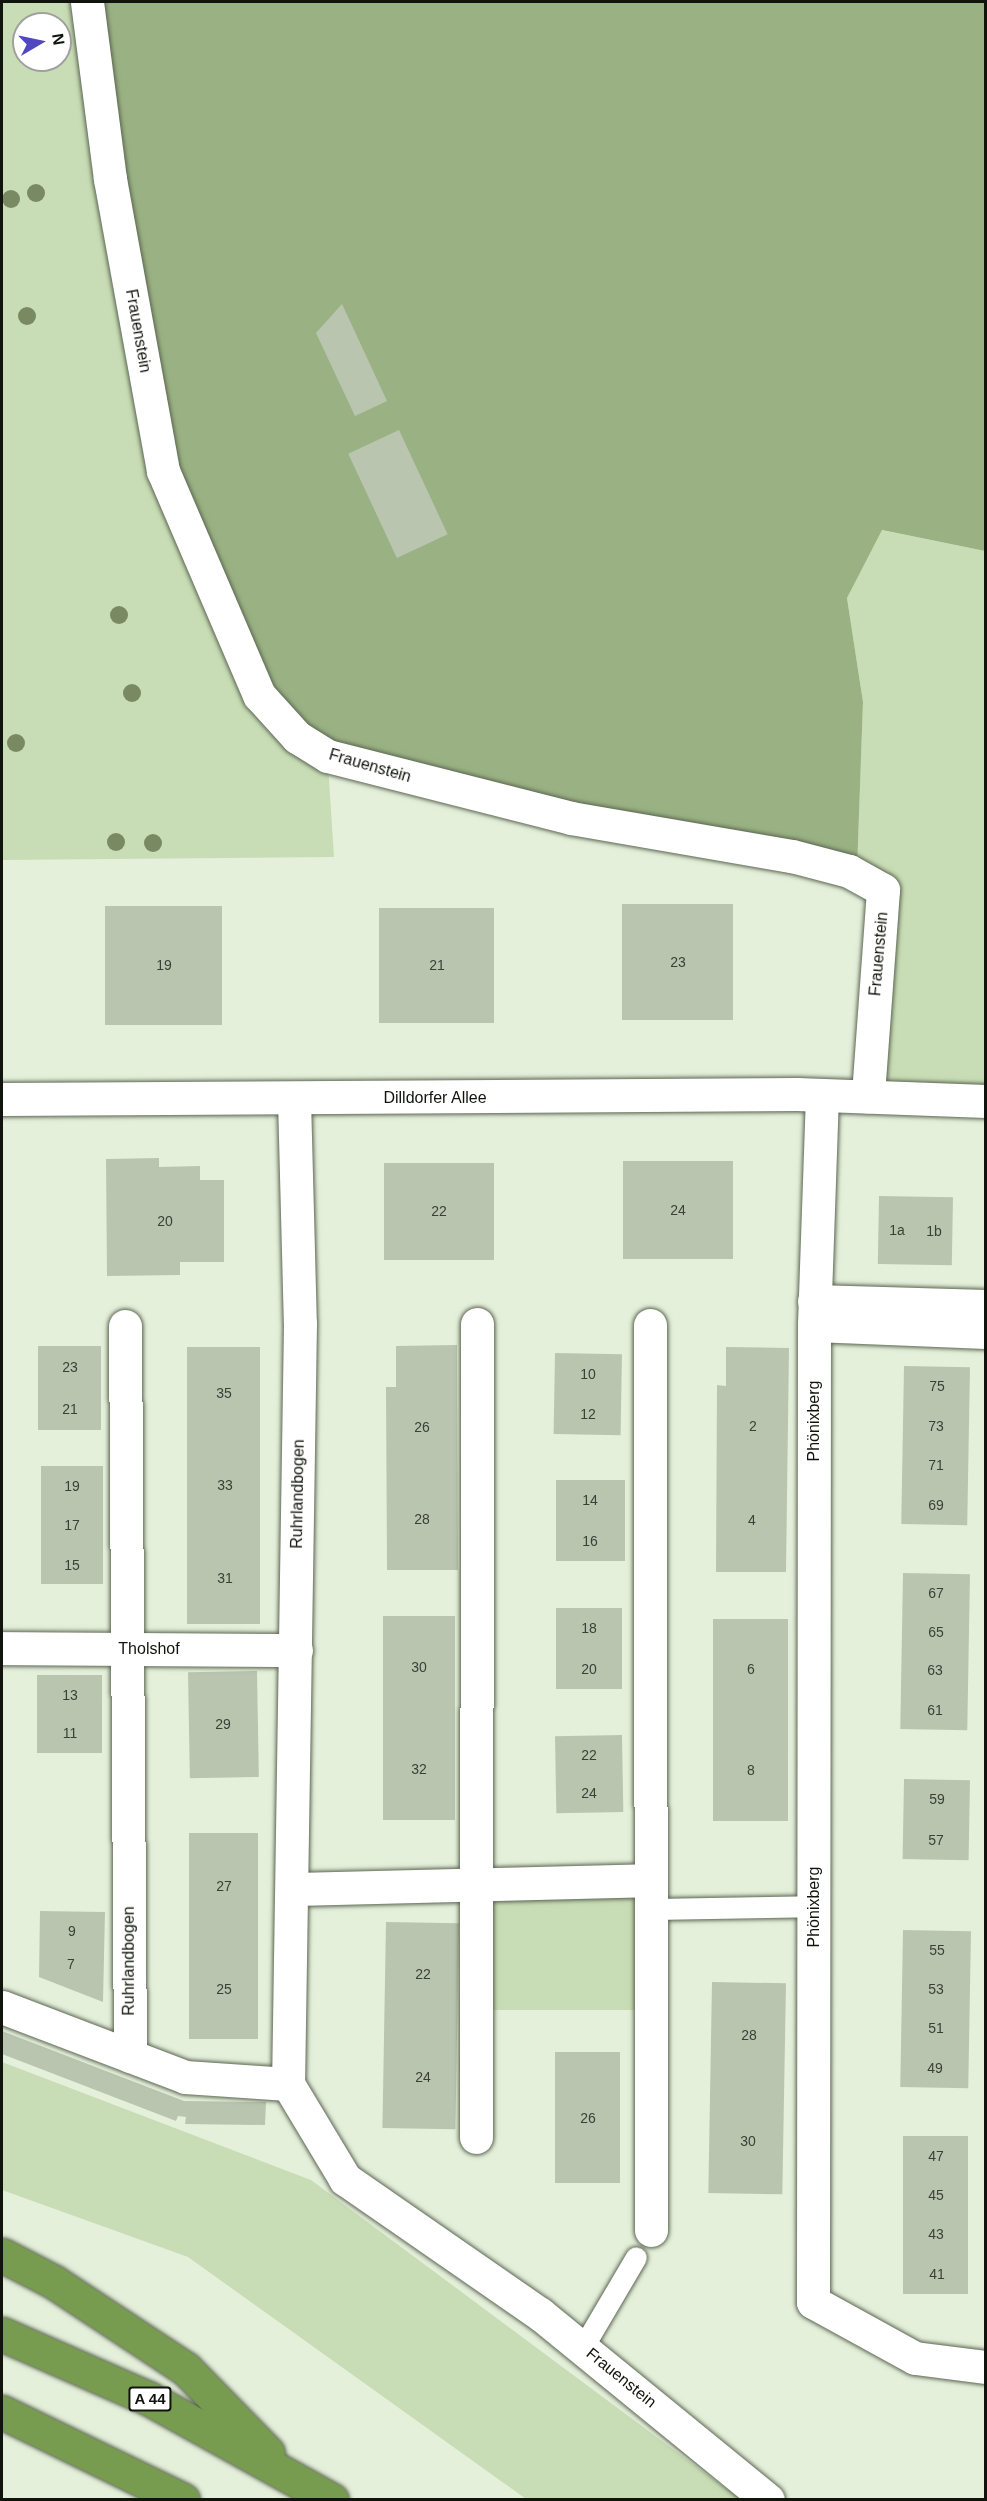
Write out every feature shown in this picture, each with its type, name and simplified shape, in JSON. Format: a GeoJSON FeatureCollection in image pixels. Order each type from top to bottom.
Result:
{"type":"FeatureCollection","features":[{"type":"Feature","properties":{"kind":"highway"},"geometry":{"type":"LineString","coordinates":[[2,2255],[54,2282],[186,2368],[292,2477]]}},
{"type":"Feature","properties":{"kind":"highway","name":"A 44"},"geometry":{"type":"LineString","coordinates":[[2,2334],[148,2398],[332,2499]]}},
{"type":"Feature","properties":{"kind":"highway"},"geometry":{"type":"LineString","coordinates":[[2,2412],[183,2499]]}},
{"type":"Feature","properties":{"kind":"street","name":"Frauenstein"},"geometry":{"type":"LineString","coordinates":[[87,2],[110,179],[164,471],[259,695],[297,737],[328,756],[571,818],[792,856],[849,871],[883,890],[868,1096]]}},
{"type":"Feature","properties":{"kind":"street","name":"Phönixberg"},"geometry":{"type":"LineString","coordinates":[[822,1095],[814,1313],[813,2302],[915,2358],[986,2367]]}},
{"type":"Feature","properties":{"kind":"street","name":"Dilldorfer Allee"},"geometry":{"type":"LineString","coordinates":[[2,1099],[868,1096]]}},
{"type":"Feature","properties":{"kind":"street"},"geometry":{"type":"LineString","coordinates":[[868,1096],[986,1101]]}},
{"type":"Feature","properties":{"kind":"street","name":"Ruhrlandbogen"},"geometry":{"type":"LineString","coordinates":[[288,2084],[300,1323],[294,1099]]}},
{"type":"Feature","properties":{"kind":"street"},"geometry":{"type":"LineString","coordinates":[[814,1313],[986,1306]]}},
{"type":"Feature","properties":{"kind":"street"},"geometry":{"type":"LineString","coordinates":[[814,1313],[986,1332]]}},
{"type":"Feature","properties":{"kind":"street"},"geometry":{"type":"LineString","coordinates":[[477,1324],[477,2137]]}},
{"type":"Feature","properties":{"kind":"street"},"geometry":{"type":"LineString","coordinates":[[644,2244],[650,1894],[650,1325]]}},
{"type":"Feature","properties":{"kind":"street","name":"Ruhrlandbogen"},"geometry":{"type":"LineString","coordinates":[[126,1326],[129,2056]]}},
{"type":"Feature","properties":{"kind":"street","name":"Tholshof"},"geometry":{"type":"LineString","coordinates":[[2,1648],[296,1650]]}},
{"type":"Feature","properties":{"kind":"street"},"geometry":{"type":"LineString","coordinates":[[292,1889],[477,1882],[650,1894]]}},
{"type":"Feature","properties":{"kind":"street"},"geometry":{"type":"LineString","coordinates":[[2,2007],[185,2077],[288,2084]]}},
{"type":"Feature","properties":{"kind":"street","name":"Frauenstein"},"geometry":{"type":"LineString","coordinates":[[288,2084],[345,2179],[583,2347],[768,2499]]}},
{"type":"Feature","properties":{"kind":"lane"},"geometry":{"type":"LineString","coordinates":[[650,1894],[814,1906]]}},
{"type":"Feature","properties":{"kind":"lane"},"geometry":{"type":"LineString","coordinates":[[583,2347],[644,2244]]}},
{"type":"Feature","properties":{"kind":"green space"},"geometry":{"type":"Polygon","coordinates":[[[2,2],[81,2],[328,764],[334,857],[2,860],[2,2]]]}},
{"type":"Feature","properties":{"kind":"green space"},"geometry":{"type":"Polygon","coordinates":[[[96,2],[985,2],[985,551],[882,530],[847,598],[863,702],[857,872],[332,754],[267,691],[169,467],[96,2]]]}},
{"type":"Feature","properties":{"kind":"green space"},"geometry":{"type":"Polygon","coordinates":[[[881,530],[985,551],[985,1098],[872,1094],[887,911],[857,872],[863,702],[847,598],[881,530]]]}},
{"type":"Feature","properties":{"kind":"green space"},"geometry":{"type":"Polygon","coordinates":[[[486,1888],[646,1888],[646,2010],[486,2010],[486,1888]]]}},
{"type":"Feature","properties":{"kind":"green space"},"geometry":{"type":"Polygon","coordinates":[[[2,2062],[311,2180],[740,2499],[526,2499],[188,2257],[2,2190],[2,2062]]]}},
{"type":"Feature","properties":{"kind":"building"},"geometry":{"type":"Polygon","coordinates":[[[342,304],[387,401],[355,416],[316,333],[342,304]]]}},
{"type":"Feature","properties":{"kind":"building"},"geometry":{"type":"Polygon","coordinates":[[[399,430],[448,534],[397,558],[348,454],[399,430]]]}},
{"type":"Feature","properties":{"kind":"building"},"geometry":{"type":"Polygon","coordinates":[[[622,904],[733,904],[733,1020],[622,1020],[622,904]]]}},
{"type":"Feature","properties":{"kind":"building"},"geometry":{"type":"Polygon","coordinates":[[[105,906],[222,906],[222,1025],[105,1025],[105,906]]]}},
{"type":"Feature","properties":{"kind":"building"},"geometry":{"type":"Polygon","coordinates":[[[379,908],[494,908],[494,1023],[379,1023],[379,908]]]}},
{"type":"Feature","properties":{"kind":"building"},"geometry":{"type":"Polygon","coordinates":[[[159,1158],[159,1167],[200,1166],[200,1180],[224,1180],[224,1262],[180,1262],[180,1275],[107,1276],[106,1159],[159,1158]]]}},
{"type":"Feature","properties":{"kind":"building"},"geometry":{"type":"Polygon","coordinates":[[[623,1161],[733,1161],[733,1259],[623,1259],[623,1161]]]}},
{"type":"Feature","properties":{"kind":"building"},"geometry":{"type":"Polygon","coordinates":[[[384,1163],[494,1163],[494,1260],[384,1260],[384,1163]]]}},
{"type":"Feature","properties":{"kind":"building"},"geometry":{"type":"Polygon","coordinates":[[[879,1196],[953,1197],[952,1265],[878,1264],[879,1196]]]}},
{"type":"Feature","properties":{"kind":"building"},"geometry":{"type":"Polygon","coordinates":[[[457,1345],[458,1570],[387,1570],[386,1387],[396,1387],[396,1346],[457,1345]]]}},
{"type":"Feature","properties":{"kind":"building"},"geometry":{"type":"Polygon","coordinates":[[[38,1346],[101,1346],[101,1430],[38,1430],[38,1346]]]}},
{"type":"Feature","properties":{"kind":"building"},"geometry":{"type":"Polygon","coordinates":[[[187,1347],[260,1347],[260,1624],[187,1624],[187,1347]]]}},
{"type":"Feature","properties":{"kind":"building"},"geometry":{"type":"Polygon","coordinates":[[[726,1347],[789,1348],[786,1572],[716,1572],[717,1385],[726,1386],[726,1347]]]}},
{"type":"Feature","properties":{"kind":"building"},"geometry":{"type":"Polygon","coordinates":[[[555,1353],[622,1354],[621,1435],[554,1434],[555,1353]]]}},
{"type":"Feature","properties":{"kind":"building"},"geometry":{"type":"Polygon","coordinates":[[[904,1366],[970,1367],[967,1525],[901,1524],[904,1366]]]}},
{"type":"Feature","properties":{"kind":"building"},"geometry":{"type":"Polygon","coordinates":[[[41,1466],[103,1466],[103,1584],[41,1584],[41,1466]]]}},
{"type":"Feature","properties":{"kind":"building"},"geometry":{"type":"Polygon","coordinates":[[[556,1480],[625,1480],[625,1561],[556,1561],[556,1480]]]}},
{"type":"Feature","properties":{"kind":"building"},"geometry":{"type":"Polygon","coordinates":[[[903,1573],[970,1574],[967,1730],[900,1729],[903,1573]]]}},
{"type":"Feature","properties":{"kind":"building"},"geometry":{"type":"Polygon","coordinates":[[[556,1608],[622,1608],[622,1689],[556,1689],[556,1608]]]}},
{"type":"Feature","properties":{"kind":"building"},"geometry":{"type":"Polygon","coordinates":[[[383,1616],[455,1616],[455,1820],[383,1820],[383,1616]]]}},
{"type":"Feature","properties":{"kind":"building"},"geometry":{"type":"Polygon","coordinates":[[[713,1619],[788,1619],[788,1821],[713,1821],[713,1619]]]}},
{"type":"Feature","properties":{"kind":"building"},"geometry":{"type":"Polygon","coordinates":[[[257,1671],[259,1777],[190,1778],[188,1672],[257,1671]]]}},
{"type":"Feature","properties":{"kind":"building"},"geometry":{"type":"Polygon","coordinates":[[[37,1675],[102,1675],[102,1753],[37,1753],[37,1675]]]}},
{"type":"Feature","properties":{"kind":"building"},"geometry":{"type":"Polygon","coordinates":[[[622,1735],[623,1812],[556,1813],[555,1736],[622,1735]]]}},
{"type":"Feature","properties":{"kind":"building"},"geometry":{"type":"Polygon","coordinates":[[[904,1779],[970,1780],[969,1860],[903,1859],[904,1779]]]}},
{"type":"Feature","properties":{"kind":"building"},"geometry":{"type":"Polygon","coordinates":[[[189,1833],[258,1833],[258,2039],[189,2039],[189,1833]]]}},
{"type":"Feature","properties":{"kind":"building"},"geometry":{"type":"Polygon","coordinates":[[[40,1911],[105,1912],[103,2002],[39,1977],[40,1911]]]}},
{"type":"Feature","properties":{"kind":"building"},"geometry":{"type":"Polygon","coordinates":[[[386,1922],[459,1923],[455,2129],[382,2128],[386,1922]]]}},
{"type":"Feature","properties":{"kind":"building"},"geometry":{"type":"Polygon","coordinates":[[[903,1930],[971,1931],[968,2088],[900,2087],[903,1930]]]}},
{"type":"Feature","properties":{"kind":"building"},"geometry":{"type":"Polygon","coordinates":[[[712,1982],[786,1983],[782,2194],[708,2193],[712,1982]]]}},
{"type":"Feature","properties":{"kind":"building"},"geometry":{"type":"Polygon","coordinates":[[[2,2031],[184,2101],[266,2102],[265,2125],[185,2124],[186,2117],[178,2116],[176,2121],[2,2054],[2,2031]]]}},
{"type":"Feature","properties":{"kind":"building"},"geometry":{"type":"Polygon","coordinates":[[[555,2052],[620,2052],[620,2183],[555,2183],[555,2052]]]}},
{"type":"Feature","properties":{"kind":"building"},"geometry":{"type":"Polygon","coordinates":[[[903,2136],[968,2136],[968,2294],[903,2294],[903,2136]]]}}]}
